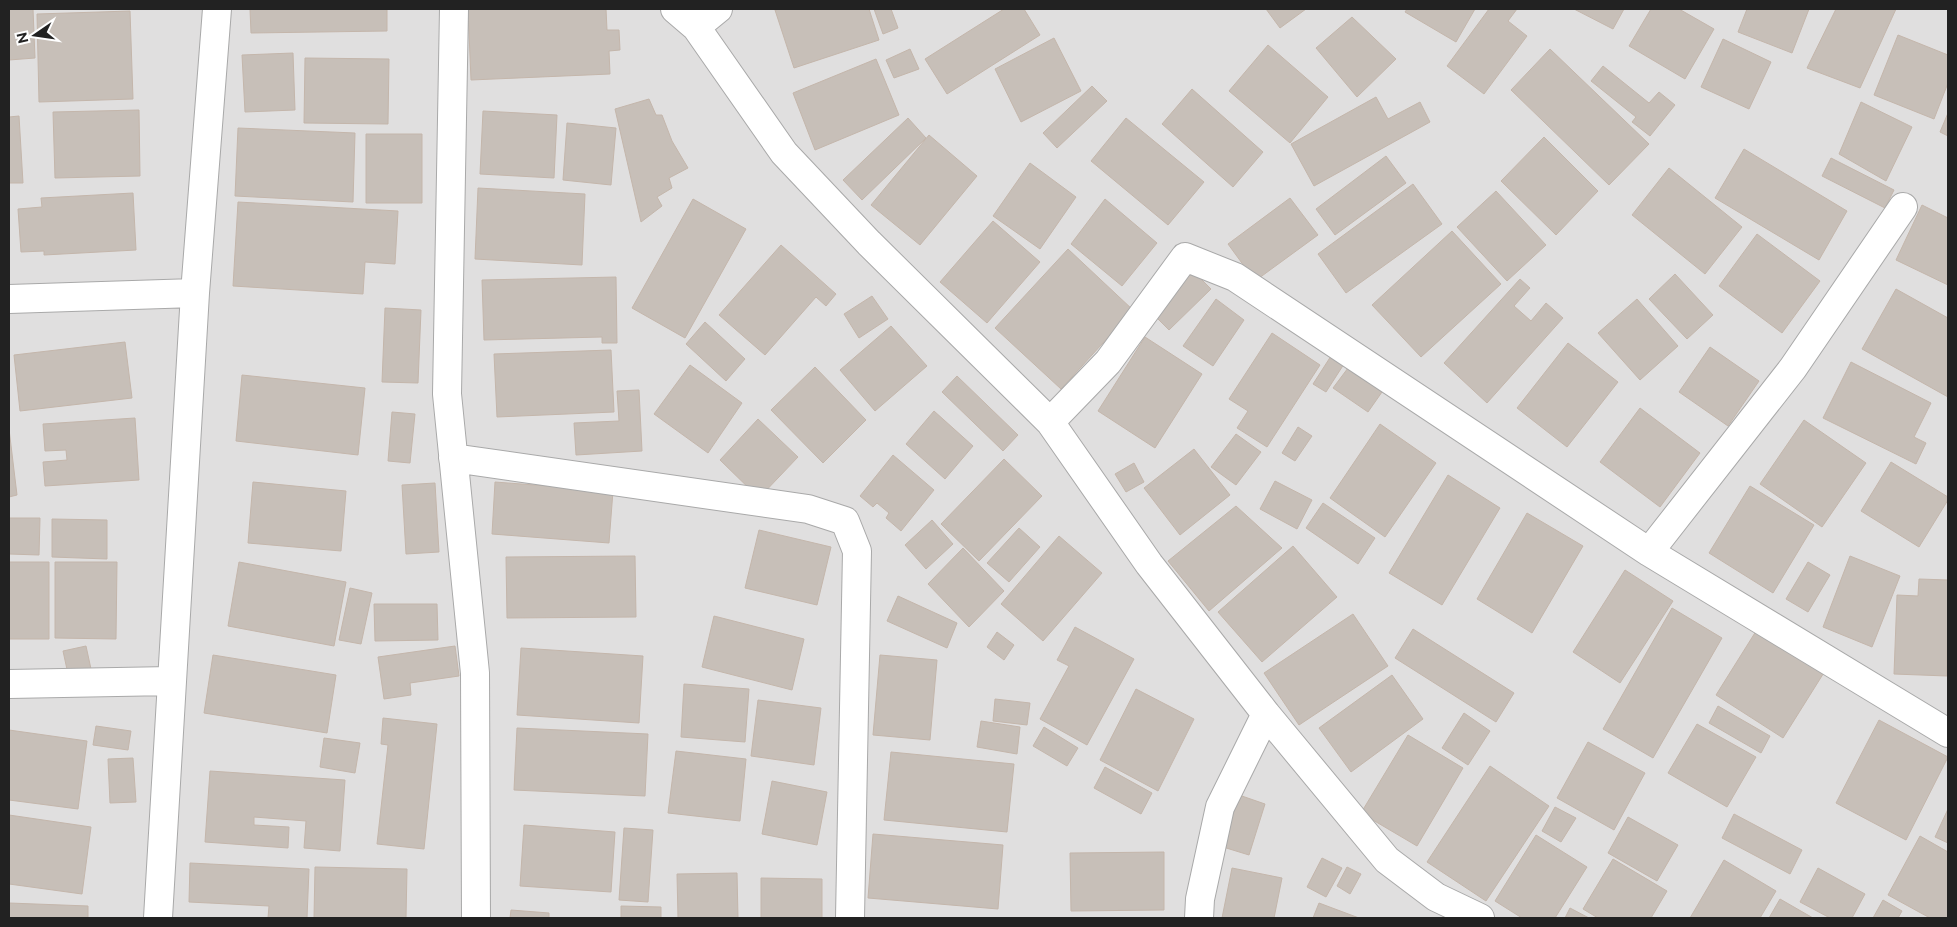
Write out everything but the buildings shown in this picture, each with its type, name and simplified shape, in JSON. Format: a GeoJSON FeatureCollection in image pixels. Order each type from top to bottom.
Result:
{"type":"FeatureCollection","features":[{"type":"Feature","properties":{"kind":"street"},"geometry":{"type":"LineString","coordinates":[[158,918],[195,293],[217,9]]}},
{"type":"Feature","properties":{"kind":"street"},"geometry":{"type":"LineString","coordinates":[[454,9],[447,394],[475,673],[476,918]]}},
{"type":"Feature","properties":{"kind":"street"},"geometry":{"type":"LineString","coordinates":[[675,9],[696,27],[784,152],[869,243],[1050,422],[1150,564],[1266,714],[1387,860],[1436,896],[1480,918]]}},
{"type":"Feature","properties":{"kind":"street"},"geometry":{"type":"LineString","coordinates":[[696,27],[718,9]]}},
{"type":"Feature","properties":{"kind":"street"},"geometry":{"type":"LineString","coordinates":[[1649,552],[1794,368],[1903,207]]}},
{"type":"Feature","properties":{"kind":"street"},"geometry":{"type":"LineString","coordinates":[[1050,422],[1108,362],[1185,257],[1235,276],[1649,552],[1948,733]]}},
{"type":"Feature","properties":{"kind":"street"},"geometry":{"type":"LineString","coordinates":[[9,299],[195,293]]}},
{"type":"Feature","properties":{"kind":"street"},"geometry":{"type":"LineString","coordinates":[[453,458],[808,509],[845,521],[857,551],[850,918]]}},
{"type":"Feature","properties":{"kind":"street"},"geometry":{"type":"LineString","coordinates":[[9,684],[171,681]]}},
{"type":"Feature","properties":{"kind":"street"},"geometry":{"type":"LineString","coordinates":[[1199,918],[1200,899],[1220,807],[1266,714]]}},
{"type":"Feature","properties":{"kind":"shaded area"},"geometry":{"type":"Polygon","coordinates":[[[9,9],[1948,9],[1948,918],[9,918],[9,9]]]}}]}
